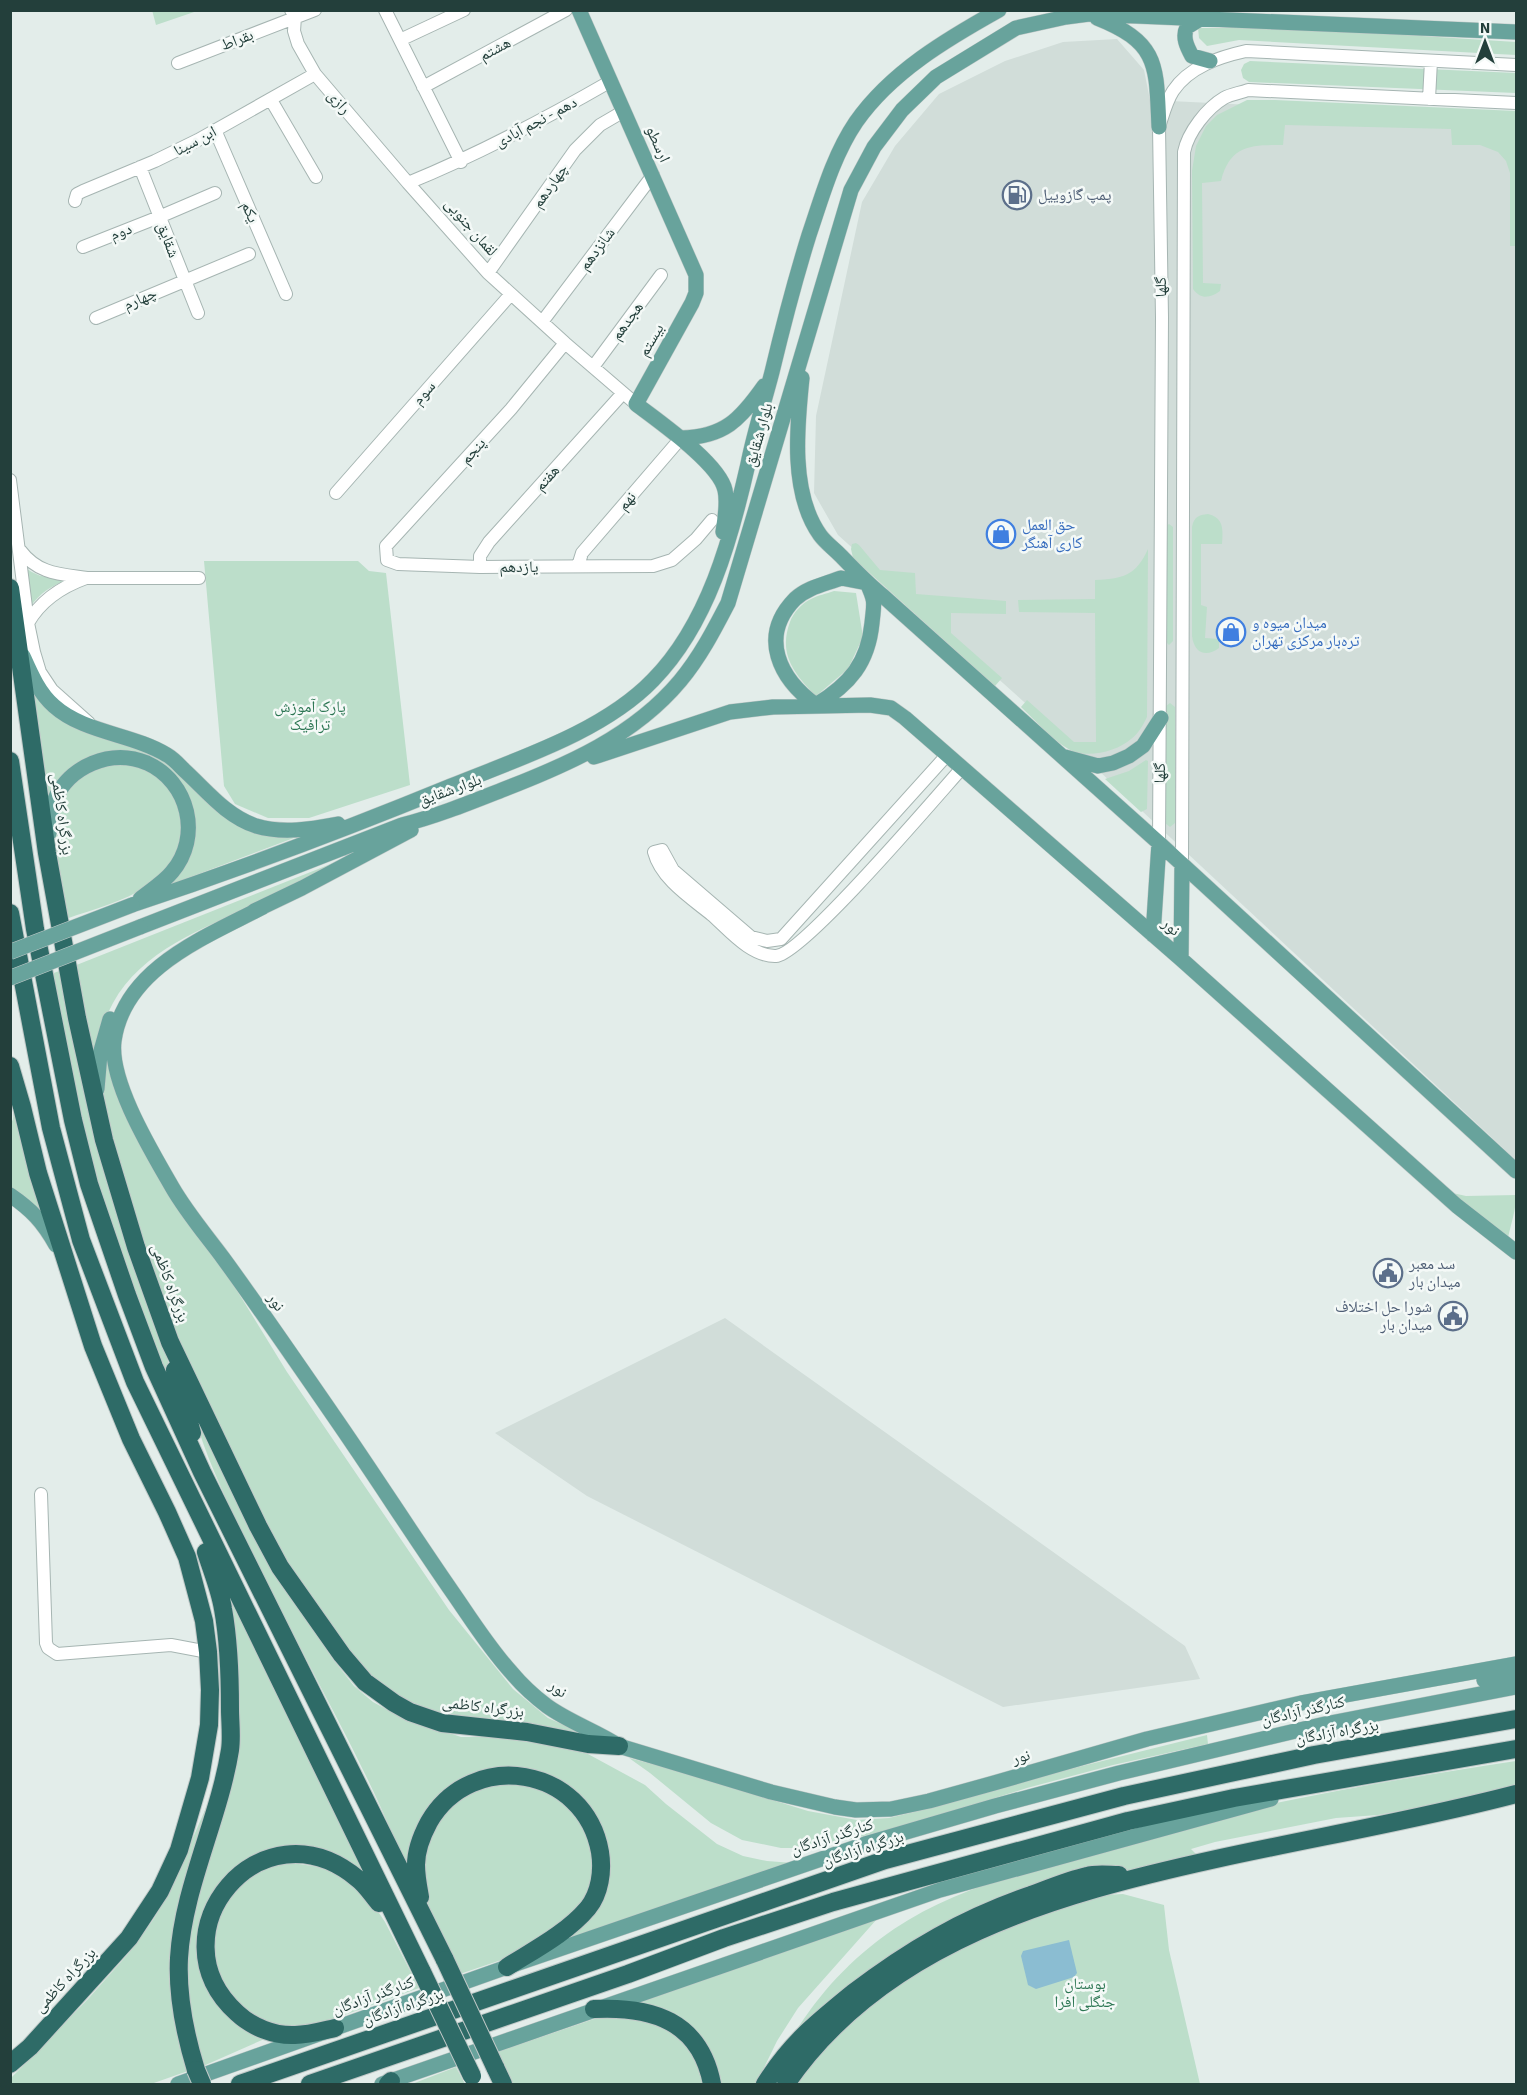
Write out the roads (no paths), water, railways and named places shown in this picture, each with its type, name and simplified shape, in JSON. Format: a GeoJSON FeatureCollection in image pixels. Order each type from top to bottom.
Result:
{"type":"FeatureCollection","features":[{"type":"Feature","properties":{"kind":"highway","name":"بزرگراه کاظمی"},"geometry":{"type":"LineString","coordinates":[[10,588],[47,854],[96,1107],[136,1247],[170,1342],[243,1497],[280,1566],[329,1636],[365,1682],[378,1692],[410,1712],[442,1723],[527,1732],[588,1744],[619,1746]]}},
{"type":"Feature","properties":{"kind":"highway"},"geometry":{"type":"LineString","coordinates":[[10,761],[44,980],[73,1120],[104,1232],[154,1367],[202,1472],[425,1919],[503,2085]]}},
{"type":"Feature","properties":{"kind":"highway"},"geometry":{"type":"LineString","coordinates":[[10,913],[51,1128],[81,1240],[135,1382],[475,2082]]}},
{"type":"Feature","properties":{"kind":"highway","name":"بزرگراه کاظمی"},"geometry":{"type":"LineString","coordinates":[[10,2064],[30,2047],[129,1938],[160,1892],[179,1850],[200,1778],[209,1725],[208,1652],[202,1611],[187,1557],[116,1404],[93,1346],[38,1173],[11,1068]]}},
{"type":"Feature","properties":{"kind":"highway"},"geometry":{"type":"LineString","coordinates":[[81,1308],[135,1382]]}},
{"type":"Feature","properties":{"kind":"highway"},"geometry":{"type":"LineString","coordinates":[[170,1342],[175,1373],[202,1472]]}},
{"type":"Feature","properties":{"kind":"highway"},"geometry":{"type":"LineString","coordinates":[[179,1474],[205,1547],[223,1608],[230,1680],[230,1748],[223,1784],[192,1893],[179,1959],[183,2018],[199,2077]]}},
{"type":"Feature","properties":{"kind":"highway"},"geometry":{"type":"LineString","coordinates":[[179,1850],[196,1823],[213,1781],[230,1707]]}},
{"type":"Feature","properties":{"kind":"highway","name":"بزرگراه آزادگان"},"geometry":{"type":"LineString","coordinates":[[240,2085],[885,1860],[1124,1796],[1314,1755],[1516,1719]]}},
{"type":"Feature","properties":{"kind":"highway"},"geometry":{"type":"LineString","coordinates":[[310,2085],[628,1974],[724,1938],[833,1902],[1128,1821],[1234,1798],[1516,1749]]}},
{"type":"Feature","properties":{"kind":"highway"},"geometry":{"type":"LineString","coordinates":[[425,1919],[417,1881],[417,1853],[426,1828],[441,1804],[454,1792],[468,1784],[502,1775],[533,1779],[562,1792],[583,1811],[597,1839],[602,1865],[600,1882],[588,1908],[576,1919],[507,1967]]}},
{"type":"Feature","properties":{"kind":"highway"},"geometry":{"type":"LineString","coordinates":[[786,2085],[826,2036],[862,2001],[928,1956],[971,1934],[1095,1888],[1296,1841],[1516,1794]]}},
{"type":"Feature","properties":{"kind":"highway"},"geometry":{"type":"LineString","coordinates":[[335,2028],[296,2035],[268,2032],[242,2017],[226,2001],[213,1979],[206,1949],[210,1918],[226,1887],[238,1875],[261,1861],[290,1854],[315,1856],[337,1864],[360,1880],[400,1928]]}},
{"type":"Feature","properties":{"kind":"highway"},"geometry":{"type":"LineString","coordinates":[[765,2085],[795,2043],[818,2021],[877,1974],[931,1939],[980,1914],[1089,1875],[1147,1875]]}},
{"type":"Feature","properties":{"kind":"highway"},"geometry":{"type":"LineString","coordinates":[[594,2009],[632,2009],[659,2015],[676,2024],[699,2049],[708,2066],[712,2085]]}},
{"type":"Feature","properties":{"kind":"main road","name":"ارسطو"},"geometry":{"type":"LineString","coordinates":[[579,10],[696,275],[696,293]]}},
{"type":"Feature","properties":{"kind":"main road","name":"بلوار شقایق"},"geometry":{"type":"LineString","coordinates":[[10,952],[376,816],[518,759],[596,724],[626,704],[654,679],[676,651],[698,616],[721,559],[740,498],[754,435],[798,270],[826,183],[844,142],[870,104],[927,53],[999,10]]}},
{"type":"Feature","properties":{"kind":"main road","name":"بلوار شقایق"},"geometry":{"type":"LineString","coordinates":[[10,978],[402,825],[433,817],[554,770],[607,742],[646,716],[680,681],[704,649],[728,603],[851,190],[874,147],[902,110],[936,77],[1016,28],[1089,14],[1516,32]]}},
{"type":"Feature","properties":{"kind":"main road"},"geometry":{"type":"LineString","coordinates":[[1089,14],[1131,35],[1149,53],[1157,77],[1159,127]]}},
{"type":"Feature","properties":{"kind":"main road"},"geometry":{"type":"LineString","coordinates":[[1200,19],[1185,30],[1186,43],[1192,56],[1210,61]]}},
{"type":"Feature","properties":{"kind":"main road","name":"بیستم"},"geometry":{"type":"LineString","coordinates":[[636,404],[687,314],[696,293]]}},
{"type":"Feature","properties":{"kind":"main road"},"geometry":{"type":"LineString","coordinates":[[806,339],[797,442],[799,471],[805,506],[820,535],[862,578],[1159,843],[1516,1171]]}},
{"type":"Feature","properties":{"kind":"main road"},"geometry":{"type":"LineString","coordinates":[[681,438],[699,438],[730,426],[747,410],[771,376]]}},
{"type":"Feature","properties":{"kind":"main road","name":"لقمان جنوبی"},"geometry":{"type":"LineString","coordinates":[[636,404],[681,438],[711,467],[725,489],[721,559]]}},
{"type":"Feature","properties":{"kind":"main road"},"geometry":{"type":"LineString","coordinates":[[841,578],[862,578],[875,600],[869,645],[860,666],[845,683],[816,705],[803,696],[784,672],[776,646],[779,624],[795,599],[813,588],[841,578]]}},
{"type":"Feature","properties":{"kind":"main road"},"geometry":{"type":"LineString","coordinates":[[19,647],[36,683],[55,707],[69,716],[151,746],[170,757],[228,812],[257,826],[272,830],[298,831],[376,816]]}},
{"type":"Feature","properties":{"kind":"main road","name":"نور"},"geometry":{"type":"LineString","coordinates":[[554,770],[730,712],[816,705],[870,705],[891,708],[1181,959],[1457,1206],[1516,1252]]}},
{"type":"Feature","properties":{"kind":"main road"},"geometry":{"type":"LineString","coordinates":[[1062,756],[1098,766],[1113,763],[1143,746],[1161,718]]}},
{"type":"Feature","properties":{"kind":"main road"},"geometry":{"type":"LineString","coordinates":[[47,854],[53,802],[69,778],[81,768],[102,759],[126,758],[146,763],[161,772],[175,786],[187,813],[190,828],[187,846],[172,873],[132,905]]}},
{"type":"Feature","properties":{"kind":"main road"},"geometry":{"type":"LineString","coordinates":[[96,1107],[98,1068],[105,1033],[115,1008],[134,979],[147,966],[202,933],[262,907],[388,843],[433,817]]}},
{"type":"Feature","properties":{"kind":"main road"},"geometry":{"type":"LineString","coordinates":[[1153,935],[1159,843]]}},
{"type":"Feature","properties":{"kind":"main road"},"geometry":{"type":"LineString","coordinates":[[1181,959],[1182,864]]}},
{"type":"Feature","properties":{"kind":"main road","name":"نور"},"geometry":{"type":"LineString","coordinates":[[262,907],[157,968],[138,988],[120,1020],[114,1048],[118,1071],[131,1109],[173,1190],[195,1223],[249,1294],[457,1598],[511,1672],[547,1706],[576,1723],[600,1733],[619,1746],[771,1792],[856,1810],[891,1809],[994,1784],[1147,1739],[1301,1703],[1516,1664]]}},
{"type":"Feature","properties":{"kind":"main road"},"geometry":{"type":"LineString","coordinates":[[10,1076],[11,1068]]}},
{"type":"Feature","properties":{"kind":"main road"},"geometry":{"type":"LineString","coordinates":[[10,1195],[30,1209],[44,1225],[68,1265]]}},
{"type":"Feature","properties":{"kind":"main road"},"geometry":{"type":"LineString","coordinates":[[1516,1234],[1516,1245]]}},
{"type":"Feature","properties":{"kind":"main road"},"geometry":{"type":"LineString","coordinates":[[1357,1694],[1421,1689],[1516,1676]]}},
{"type":"Feature","properties":{"kind":"main road","name":"کنارگذر آزادگان"},"geometry":{"type":"LineString","coordinates":[[177,2085],[507,1967],[865,1844],[1119,1773],[1325,1724],[1516,1687]]}},
{"type":"Feature","properties":{"kind":"main road"},"geometry":{"type":"LineString","coordinates":[[387,2083],[940,1890],[1358,1775]]}},
{"type":"Feature","properties":{"kind":"main road"},"geometry":{"type":"LineString","coordinates":[[1476,1804],[1516,1801]]}},
{"type":"Feature","properties":{"kind":"street","name":"بقراط"},"geometry":{"type":"LineString","coordinates":[[178,63],[293,14],[315,10]]}},
{"type":"Feature","properties":{"kind":"street"},"geometry":{"type":"LineString","coordinates":[[385,10],[461,162],[408,183]]}},
{"type":"Feature","properties":{"kind":"street"},"geometry":{"type":"LineString","coordinates":[[400,40],[464,10]]}},
{"type":"Feature","properties":{"kind":"street","name":"هشتم"},"geometry":{"type":"LineString","coordinates":[[423,87],[566,10]]}},
{"type":"Feature","properties":{"kind":"street","name":"رازی"},"geometry":{"type":"LineString","coordinates":[[293,14],[294,31],[298,44],[315,74],[408,183]]}},
{"type":"Feature","properties":{"kind":"street","name":"گلها"},"geometry":{"type":"LineString","coordinates":[[1159,843],[1162,317],[1159,127],[1174,90],[1198,68],[1210,61],[1246,51],[1516,65]]}},
{"type":"Feature","properties":{"kind":"street"},"geometry":{"type":"LineString","coordinates":[[1430,99],[1431,61]]}},
{"type":"Feature","properties":{"kind":"street","name":"ابن سینا"},"geometry":{"type":"LineString","coordinates":[[75,201],[77,194],[187,146],[315,74]]}},
{"type":"Feature","properties":{"kind":"street","name":"دهم - نجم آبادی"},"geometry":{"type":"LineString","coordinates":[[461,162],[612,81]]}},
{"type":"Feature","properties":{"kind":"street","name":"گلها"},"geometry":{"type":"LineString","coordinates":[[1182,864],[1184,152],[1186,143],[1204,115],[1224,98],[1248,90],[1516,103]]}},
{"type":"Feature","properties":{"kind":"street"},"geometry":{"type":"LineString","coordinates":[[271,100],[316,177]]}},
{"type":"Feature","properties":{"kind":"street","name":"چهاردهم"},"geometry":{"type":"LineString","coordinates":[[488,273],[575,150],[600,125],[624,111]]}},
{"type":"Feature","properties":{"kind":"street","name":"یکم"},"geometry":{"type":"LineString","coordinates":[[215,130],[286,294]]}},
{"type":"Feature","properties":{"kind":"street","name":"شقایق"},"geometry":{"type":"LineString","coordinates":[[140,168],[198,313]]}},
{"type":"Feature","properties":{"kind":"street","name":"شانزدهم"},"geometry":{"type":"LineString","coordinates":[[542,322],[653,175]]}},
{"type":"Feature","properties":{"kind":"street","name":"لقمان جنوبی"},"geometry":{"type":"LineString","coordinates":[[408,183],[488,273],[636,404]]}},
{"type":"Feature","properties":{"kind":"street"},"geometry":{"type":"LineString","coordinates":[[159,217],[215,192]]}},
{"type":"Feature","properties":{"kind":"street","name":"دوم"},"geometry":{"type":"LineString","coordinates":[[82,247],[159,217]]}},
{"type":"Feature","properties":{"kind":"street"},"geometry":{"type":"LineString","coordinates":[[183,280],[249,254]]}},
{"type":"Feature","properties":{"kind":"street","name":"هجدهم"},"geometry":{"type":"LineString","coordinates":[[593,367],[661,275]]}},
{"type":"Feature","properties":{"kind":"street","name":"چهارم"},"geometry":{"type":"LineString","coordinates":[[96,318],[183,280]]}},
{"type":"Feature","properties":{"kind":"street","name":"سوم"},"geometry":{"type":"LineString","coordinates":[[336,493],[511,294]]}},
{"type":"Feature","properties":{"kind":"street"},"geometry":{"type":"LineString","coordinates":[[1162,317],[1184,317]]}},
{"type":"Feature","properties":{"kind":"street","name":"پنجم"},"geometry":{"type":"LineString","coordinates":[[387,560],[386,546],[511,410],[565,343]]}},
{"type":"Feature","properties":{"kind":"street","name":"هفتم"},"geometry":{"type":"LineString","coordinates":[[480,567],[480,556],[489,542],[623,393]]}},
{"type":"Feature","properties":{"kind":"street"},"geometry":{"type":"LineString","coordinates":[[1162,397],[1184,397]]}},
{"type":"Feature","properties":{"kind":"street","name":"نهم"},"geometry":{"type":"LineString","coordinates":[[578,566],[582,553],[681,438]]}},
{"type":"Feature","properties":{"kind":"street"},"geometry":{"type":"LineString","coordinates":[[10,480],[28,623],[40,672],[52,690],[95,727]]}},
{"type":"Feature","properties":{"kind":"street"},"geometry":{"type":"LineString","coordinates":[[1162,494],[1184,494]]}},
{"type":"Feature","properties":{"kind":"street","name":"یازدهم"},"geometry":{"type":"LineString","coordinates":[[387,560],[398,564],[480,567],[653,566],[672,560],[696,539],[712,520]]}},
{"type":"Feature","properties":{"kind":"street"},"geometry":{"type":"LineString","coordinates":[[19,549],[28,561],[48,572],[87,578],[199,578]]}},
{"type":"Feature","properties":{"kind":"street"},"geometry":{"type":"LineString","coordinates":[[28,623],[35,610],[58,590],[87,578]]}},
{"type":"Feature","properties":{"kind":"street"},"geometry":{"type":"LineString","coordinates":[[947,755],[781,939],[766,941],[751,937],[673,870],[662,850],[654,852],[656,861],[667,876],[743,942],[762,954],[778,956],[790,951],[826,919],[962,768]]}},
{"type":"Feature","properties":{"kind":"street"},"geometry":{"type":"LineString","coordinates":[[1499,1153],[1516,1161]]}},
{"type":"Feature","properties":{"kind":"street"},"geometry":{"type":"LineString","coordinates":[[41,1494],[48,1648],[57,1654],[171,1645],[208,1652]]}},
{"type":"Feature","properties":{"kind":"water"},"geometry":{"type":"Polygon","coordinates":[[[1069,1940],[1077,1973],[1074,1977],[1036,1989],[1028,1985],[1021,1956],[1023,1951],[1069,1940]]]}},
{"type":"Feature","properties":{"kind":"place","name":"پمپ گازوییل"},"geometry":{"type":"Point","coordinates":[1017,195]}},
{"type":"Feature","properties":{"kind":"place","name":"حق العمل کاری آهنگر"},"geometry":{"type":"Point","coordinates":[1001,534]}},
{"type":"Feature","properties":{"kind":"place","name":"میدان میوه و تره‌بار مرکزی تهران"},"geometry":{"type":"Point","coordinates":[1231,632]}},
{"type":"Feature","properties":{"kind":"place","name":"سد معبر میدان بار"},"geometry":{"type":"Point","coordinates":[1388,1273]}},
{"type":"Feature","properties":{"kind":"place","name":"شورا حل اختلاف میدان بار"},"geometry":{"type":"Point","coordinates":[1453,1316]}},
{"type":"Feature","properties":{"kind":"park label","name":"پارک آموزش ترافیک"},"geometry":{"type":"Point","coordinates":[310,716]}},
{"type":"Feature","properties":{"kind":"park label","name":"بوستان جنگلی افرا"},"geometry":{"type":"Point","coordinates":[1085,1993]}}]}
